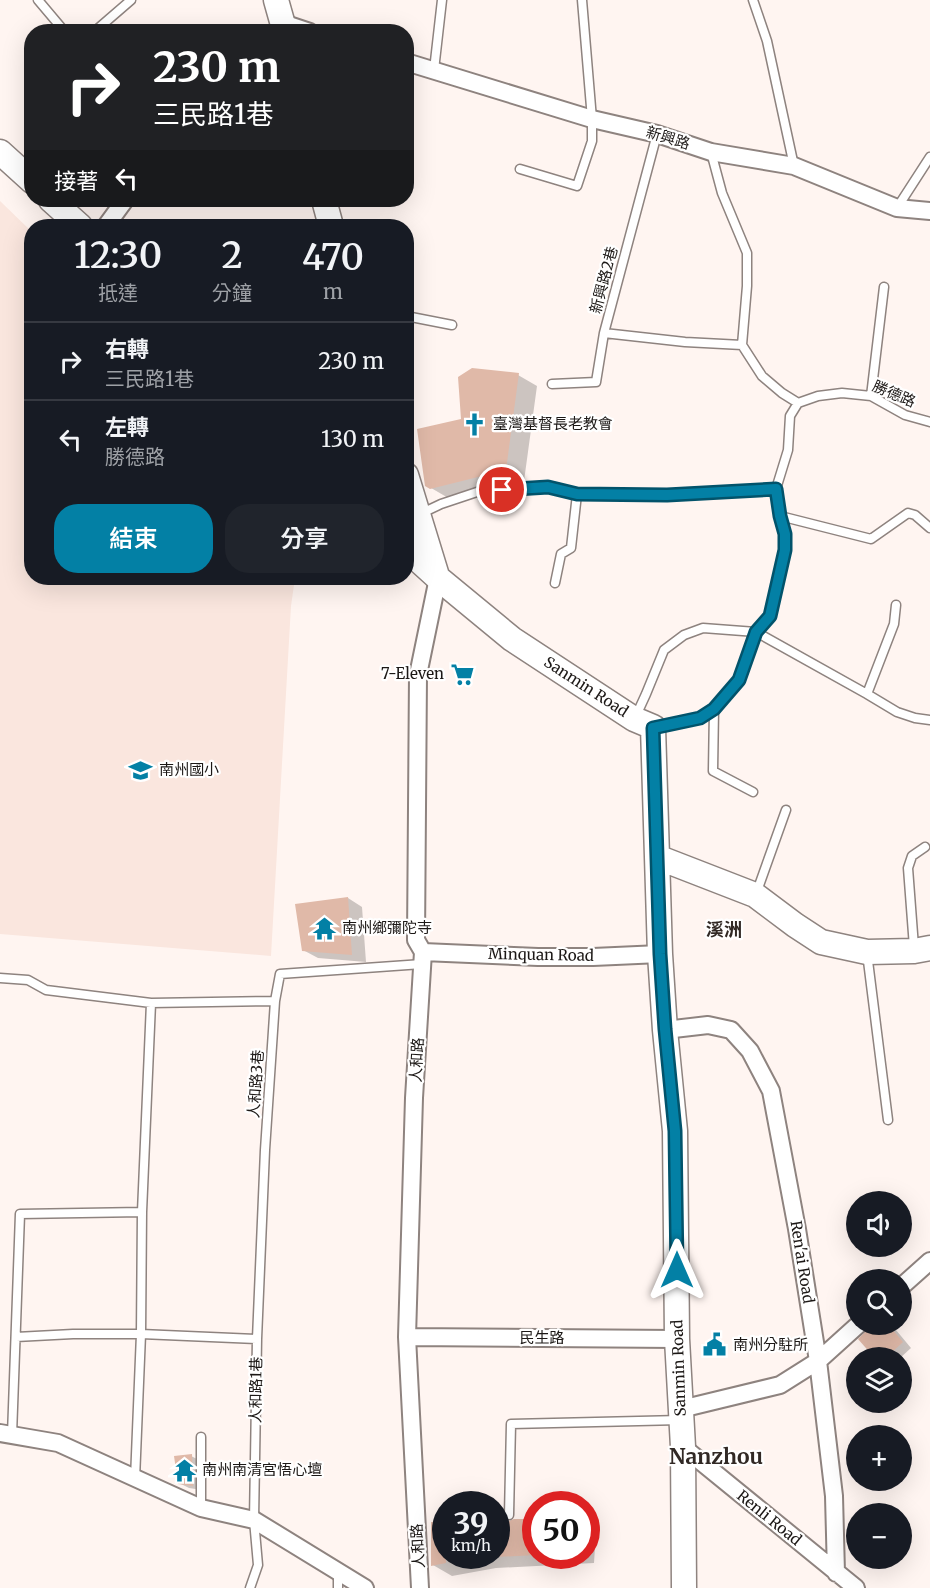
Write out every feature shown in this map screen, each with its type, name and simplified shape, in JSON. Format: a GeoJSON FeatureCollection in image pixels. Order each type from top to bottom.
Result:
{"type":"FeatureCollection","features":[{"type":"Feature","properties":{"kind":"main road"},"geometry":{"type":"LineString","coordinates":[[276,0],[280,24]]}},
{"type":"Feature","properties":{"kind":"main road"},"geometry":{"type":"LineString","coordinates":[[0,152],[24,174]]}},
{"type":"Feature","properties":{"kind":"main road"},"geometry":{"type":"LineString","coordinates":[[59,207],[72,219]]}},
{"type":"Feature","properties":{"kind":"main road"},"geometry":{"type":"LineString","coordinates":[[414,501],[438,578]]}},
{"type":"Feature","properties":{"kind":"main road"},"geometry":{"type":"LineString","coordinates":[[414,556],[438,578]]}},
{"type":"Feature","properties":{"kind":"main road","name":"Sanmin Road"},"geometry":{"type":"LineString","coordinates":[[438,578],[512,639],[644,723],[657,857],[660,954],[675,1131],[677,1340],[682,1447],[684,1588]]}},
{"type":"Feature","properties":{"kind":"main road"},"geometry":{"type":"LineString","coordinates":[[657,857],[755,894],[821,942],[867,952],[922,950]]}},
{"type":"Feature","properties":{"kind":"street","name":"新興路"},"geometry":{"type":"LineString","coordinates":[[414,64],[592,119],[657,134],[711,152],[794,166],[897,208],[930,211]]}},
{"type":"Feature","properties":{"kind":"street","name":"人和路"},"geometry":{"type":"LineString","coordinates":[[420,1588],[407,1337],[414,1098],[423,958],[416,940],[418,675],[438,578]]}},
{"type":"Feature","properties":{"kind":"street","name":"Minquan Road"},"geometry":{"type":"LineString","coordinates":[[423,958],[593,957],[660,954]]}},
{"type":"Feature","properties":{"kind":"street","name":"Ren'ai Road"},"geometry":{"type":"LineString","coordinates":[[665,1029],[708,1025],[731,1030],[750,1051],[771,1090],[797,1229],[818,1361],[834,1496],[836,1573]]}},
{"type":"Feature","properties":{"kind":"street"},"geometry":{"type":"LineString","coordinates":[[912,1277],[930,1261]]}},
{"type":"Feature","properties":{"kind":"street"},"geometry":{"type":"LineString","coordinates":[[681,1414],[780,1385],[818,1361],[847,1335]]}},
{"type":"Feature","properties":{"kind":"street","name":"民生路"},"geometry":{"type":"LineString","coordinates":[[407,1337],[677,1340]]}},
{"type":"Feature","properties":{"kind":"street"},"geometry":{"type":"LineString","coordinates":[[6,1434],[58,1443],[201,1508],[254,1520],[365,1588]]}},
{"type":"Feature","properties":{"kind":"street","name":"Renli Road"},"geometry":{"type":"LineString","coordinates":[[682,1447],[856,1588]]}},
{"type":"Feature","properties":{"kind":"lane"},"geometry":{"type":"LineString","coordinates":[[38,0],[58,24]]}},
{"type":"Feature","properties":{"kind":"lane"},"geometry":{"type":"LineString","coordinates":[[103,24],[131,0]]}},
{"type":"Feature","properties":{"kind":"lane"},"geometry":{"type":"LineString","coordinates":[[434,70],[442,0]]}},
{"type":"Feature","properties":{"kind":"lane"},"geometry":{"type":"LineString","coordinates":[[520,169],[577,186],[592,141],[582,0]]}},
{"type":"Feature","properties":{"kind":"lane"},"geometry":{"type":"LineString","coordinates":[[753,0],[767,41],[794,166]]}},
{"type":"Feature","properties":{"kind":"lane","name":"新興路2巷"},"geometry":{"type":"LineString","coordinates":[[657,134],[604,333],[685,342],[742,345]]}},
{"type":"Feature","properties":{"kind":"lane"},"geometry":{"type":"LineString","coordinates":[[711,152],[722,193],[747,253],[742,345],[762,376],[798,403],[790,416],[788,450],[776,489],[785,534],[785,550],[770,616],[756,632],[739,680],[714,709],[700,718],[644,723],[646,694],[664,650],[684,635],[703,628],[756,632],[897,712],[930,720]]}},
{"type":"Feature","properties":{"kind":"lane"},"geometry":{"type":"LineString","coordinates":[[897,208],[930,157]]}},
{"type":"Feature","properties":{"kind":"lane"},"geometry":{"type":"LineString","coordinates":[[871,396],[884,287]]}},
{"type":"Feature","properties":{"kind":"lane"},"geometry":{"type":"LineString","coordinates":[[414,318],[452,325]]}},
{"type":"Feature","properties":{"kind":"lane"},"geometry":{"type":"LineString","coordinates":[[552,384],[596,382],[604,333]]}},
{"type":"Feature","properties":{"kind":"lane","name":"勝德路"},"geometry":{"type":"LineString","coordinates":[[798,403],[818,396],[842,393],[871,396],[905,416],[930,422]]}},
{"type":"Feature","properties":{"kind":"lane"},"geometry":{"type":"LineString","coordinates":[[418,514],[480,491],[548,487],[577,494],[667,495],[776,489]]}},
{"type":"Feature","properties":{"kind":"lane"},"geometry":{"type":"LineString","coordinates":[[555,583],[561,554],[571,548],[577,494]]}},
{"type":"Feature","properties":{"kind":"lane"},"geometry":{"type":"LineString","coordinates":[[780,516],[871,539],[908,513],[915,515],[930,528]]}},
{"type":"Feature","properties":{"kind":"lane"},"geometry":{"type":"LineString","coordinates":[[867,694],[894,624],[896,605]]}},
{"type":"Feature","properties":{"kind":"lane"},"geometry":{"type":"LineString","coordinates":[[714,709],[713,771],[753,792]]}},
{"type":"Feature","properties":{"kind":"lane"},"geometry":{"type":"LineString","coordinates":[[755,894],[786,810]]}},
{"type":"Feature","properties":{"kind":"lane"},"geometry":{"type":"LineString","coordinates":[[922,950],[908,868],[912,856],[925,847]]}},
{"type":"Feature","properties":{"kind":"lane"},"geometry":{"type":"LineString","coordinates":[[867,952],[888,1120]]}},
{"type":"Feature","properties":{"kind":"lane","name":"人和路3巷"},"geometry":{"type":"LineString","coordinates":[[257,1339],[265,1150],[275,1001],[280,974],[423,958]]}},
{"type":"Feature","properties":{"kind":"lane"},"geometry":{"type":"LineString","coordinates":[[0,978],[28,980],[46,990],[151,1003],[275,1001]]}},
{"type":"Feature","properties":{"kind":"lane"},"geometry":{"type":"LineString","coordinates":[[135,1479],[141,1334],[142,1212],[151,1003]]}},
{"type":"Feature","properties":{"kind":"lane"},"geometry":{"type":"LineString","coordinates":[[6,1434],[16,1337],[20,1215],[142,1212]]}},
{"type":"Feature","properties":{"kind":"lane","name":"人和路1巷"},"geometry":{"type":"LineString","coordinates":[[16,1337],[141,1334],[257,1339],[254,1520],[258,1565],[250,1588]]}},
{"type":"Feature","properties":{"kind":"lane"},"geometry":{"type":"LineString","coordinates":[[510,1491],[511,1424],[681,1414]]}},
{"type":"Feature","properties":{"kind":"lane"},"geometry":{"type":"LineString","coordinates":[[201,1437],[201,1508]]}},
{"type":"Feature","properties":{"kind":"lane"},"geometry":{"type":"LineString","coordinates":[[338,1570],[338,1588]]}},
{"type":"Feature","properties":{"kind":"shaded area","name":"南州國小"},"geometry":{"type":"Polygon","coordinates":[[[0,201],[24,224],[24,585],[294,585],[271,956],[0,934],[0,201]]]}},
{"type":"Feature","properties":{"kind":"building","name":"臺灣基督長老教會"},"geometry":{"type":"Polygon","coordinates":[[[472,368],[519,373],[506,470],[430,489],[425,486],[417,429],[461,419],[458,377],[472,368]]]}},
{"type":"Feature","properties":{"kind":"building","name":"南州鄉彌陀寺"},"geometry":{"type":"Polygon","coordinates":[[[348,897],[352,955],[302,951],[295,904],[348,897]]]}},
{"type":"Feature","properties":{"kind":"building"},"geometry":{"type":"Polygon","coordinates":[[[862,1335],[897,1335],[903,1342],[898,1347],[865,1347],[858,1339],[862,1335]]]}},
{"type":"Feature","properties":{"kind":"building","name":"南州南清宮悟心壇"},"geometry":{"type":"Polygon","coordinates":[[[192,1454],[193,1486],[178,1484],[174,1456],[192,1454]]]}},
{"type":"Feature","properties":{"kind":"building"},"geometry":{"type":"Polygon","coordinates":[[[514,1519],[522,1519],[522,1556],[510,1556],[510,1521],[514,1519]]]}},
{"type":"Feature","properties":{"kind":"building"},"geometry":{"type":"Polygon","coordinates":[[[431,1522],[432,1522],[431,1566],[431,1522]]]}},
{"type":"Feature","properties":{"kind":"place","name":"臺灣基督長老教會"},"geometry":{"type":"Point","coordinates":[475,424]}},
{"type":"Feature","properties":{"kind":"place","name":"7-Eleven"},"geometry":{"type":"Point","coordinates":[462,674]}},
{"type":"Feature","properties":{"kind":"place","name":"南州國小"},"geometry":{"type":"Point","coordinates":[141,770]}},
{"type":"Feature","properties":{"kind":"place","name":"南州鄉彌陀寺"},"geometry":{"type":"Point","coordinates":[324,928]}},
{"type":"Feature","properties":{"kind":"place","name":"南州分駐所"},"geometry":{"type":"Point","coordinates":[715,1345]}},
{"type":"Feature","properties":{"kind":"place","name":"南州南清宮悟心壇"},"geometry":{"type":"Point","coordinates":[184,1470]}},
{"type":"Feature","properties":{"kind":"district","name":"溪洲"},"geometry":{"type":"Point","coordinates":[724,930]}},
{"type":"Feature","properties":{"kind":"district","name":"Nanzhou"},"geometry":{"type":"Point","coordinates":[716,1457]}},
{"type":"Feature","properties":{"kind":"route"},"geometry":{"type":"LineString","coordinates":[[502,490],[548,487],[577,494],[667,495],[776,489],[785,534],[785,550],[770,616],[756,632],[739,680],[714,709],[700,718],[653,728],[660,954],[675,1131],[677,1270]]}}]}
